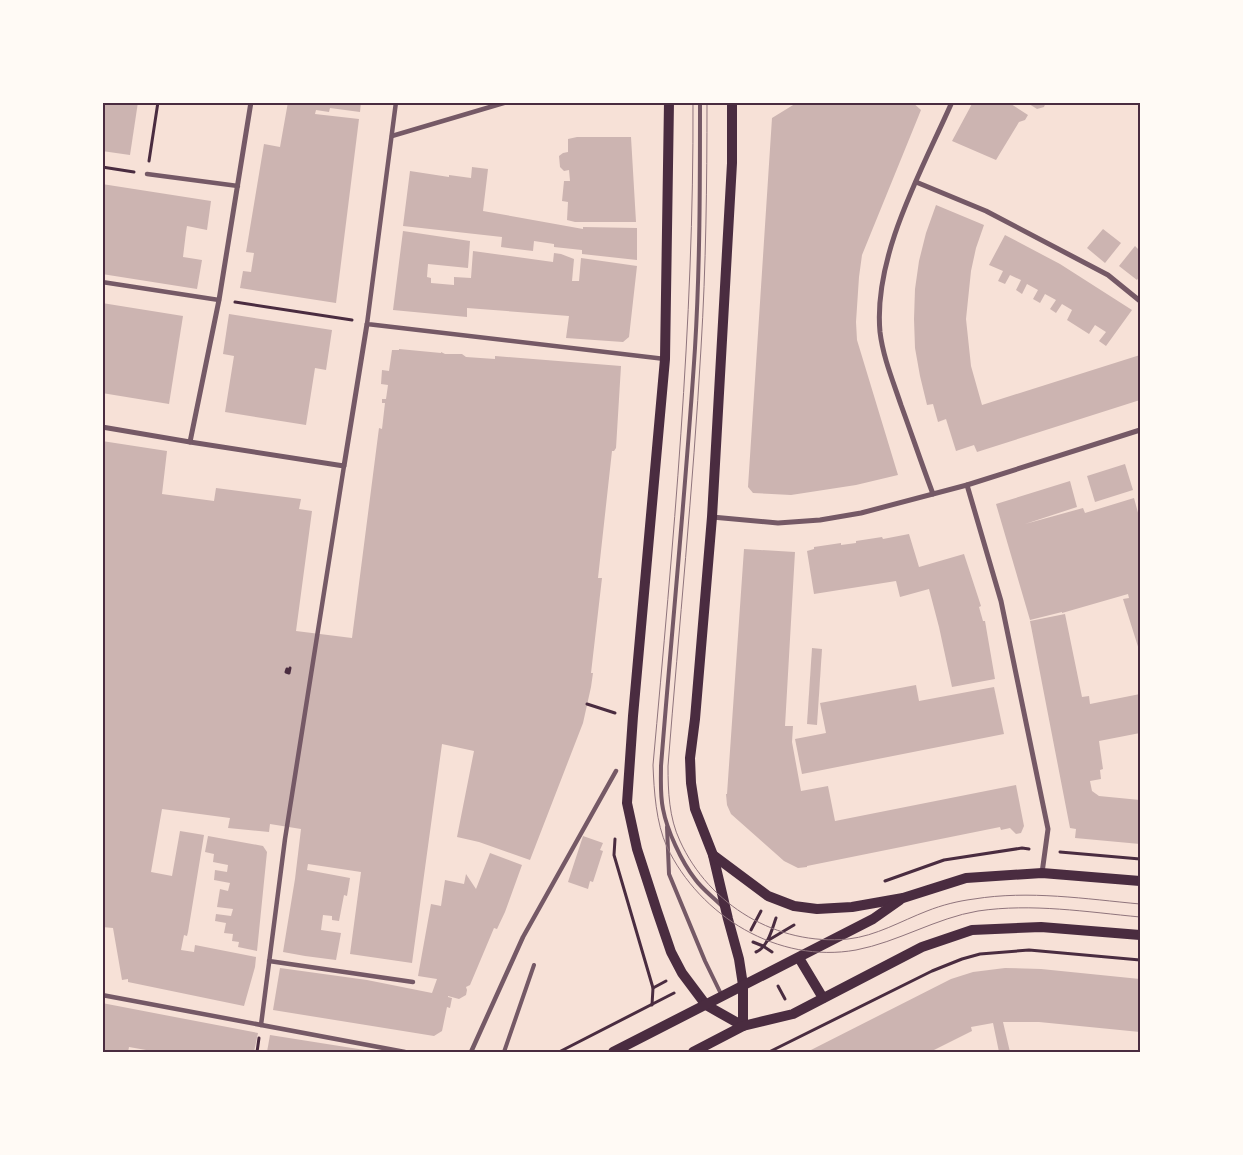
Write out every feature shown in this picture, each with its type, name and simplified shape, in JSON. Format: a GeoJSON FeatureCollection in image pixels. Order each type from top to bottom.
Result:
{"type":"FeatureCollection","features":[{"type":"Feature","properties":{"kind":"main road"},"geometry":{"type":"LineString","coordinates":[[669,102],[665,359],[627,802],[637,849],[671,952],[682,974],[706,1005],[743,1026]]}},
{"type":"Feature","properties":{"kind":"main road"},"geometry":{"type":"LineString","coordinates":[[732,102],[732,163],[712,518],[690,758],[695,808],[712,854],[739,959],[743,985],[743,1026]]}},
{"type":"Feature","properties":{"kind":"main road"},"geometry":{"type":"LineString","coordinates":[[712,854],[768,896],[794,906],[817,909],[838,908],[903,898],[966,878],[1042,873],[1140,881]]}},
{"type":"Feature","properties":{"kind":"main road"},"geometry":{"type":"LineString","coordinates":[[612,1052],[873,919],[903,898]]}},
{"type":"Feature","properties":{"kind":"main road"},"geometry":{"type":"LineString","coordinates":[[693,1052],[743,1026],[793,1014],[922,948],[972,930],[1041,927],[1140,935]]}},
{"type":"Feature","properties":{"kind":"main road"},"geometry":{"type":"LineString","coordinates":[[799,958],[823,998]]}},
{"type":"Feature","properties":{"kind":"street"},"geometry":{"type":"LineString","coordinates":[[190,442],[219,300],[250,102]]}},
{"type":"Feature","properties":{"kind":"street"},"geometry":{"type":"LineString","coordinates":[[260,1025],[291,800],[367,324],[396,102]]}},
{"type":"Feature","properties":{"kind":"street"},"geometry":{"type":"LineString","coordinates":[[392,136],[507,102]]}},
{"type":"Feature","properties":{"kind":"street"},"geometry":{"type":"LineString","coordinates":[[933,494],[887,364],[880,332],[880,297],[886,264],[896,230],[952,102]]}},
{"type":"Feature","properties":{"kind":"street"},"geometry":{"type":"LineString","coordinates":[[147,174],[238,186]]}},
{"type":"Feature","properties":{"kind":"street"},"geometry":{"type":"LineString","coordinates":[[916,182],[986,211],[1108,274],[1140,301]]}},
{"type":"Feature","properties":{"kind":"street"},"geometry":{"type":"LineString","coordinates":[[102,282],[219,300]]}},
{"type":"Feature","properties":{"kind":"street"},"geometry":{"type":"LineString","coordinates":[[367,324],[665,359]]}},
{"type":"Feature","properties":{"kind":"street"},"geometry":{"type":"LineString","coordinates":[[102,426],[344,466]]}},
{"type":"Feature","properties":{"kind":"street"},"geometry":{"type":"LineString","coordinates":[[712,518],[778,523],[820,520],[861,513],[967,485],[1140,430]]}},
{"type":"Feature","properties":{"kind":"street"},"geometry":{"type":"LineString","coordinates":[[967,485],[1001,600],[1048,828],[1042,873]]}},
{"type":"Feature","properties":{"kind":"street"},"geometry":{"type":"LineString","coordinates":[[472,1052],[523,937],[616,771]]}},
{"type":"Feature","properties":{"kind":"street"},"geometry":{"type":"LineString","coordinates":[[270,961],[413,982]]}},
{"type":"Feature","properties":{"kind":"street"},"geometry":{"type":"LineString","coordinates":[[103,993],[405,1052]]}},
{"type":"Feature","properties":{"kind":"lane"},"geometry":{"type":"LineString","coordinates":[[700,102],[700,184],[695,346],[685,489],[661,766],[663,808],[667,825],[678,850],[695,879],[726,910]]}},
{"type":"Feature","properties":{"kind":"lane"},"geometry":{"type":"LineString","coordinates":[[667,825],[669,874],[705,961],[722,996]]}},
{"type":"Feature","properties":{"kind":"lane"},"geometry":{"type":"LineString","coordinates":[[504,1052],[534,965]]}},
{"type":"Feature","properties":{"kind":"path"},"geometry":{"type":"LineString","coordinates":[[102,167],[147,174],[158,102]]}},
{"type":"Feature","properties":{"kind":"path"},"geometry":{"type":"LineString","coordinates":[[219,300],[367,324]]}},
{"type":"Feature","properties":{"kind":"path"},"geometry":{"type":"LineString","coordinates":[[587,704],[622,715],[633,716]]}},
{"type":"Feature","properties":{"kind":"path"},"geometry":{"type":"LineString","coordinates":[[1046,850],[1140,859]]}},
{"type":"Feature","properties":{"kind":"path"},"geometry":{"type":"LineString","coordinates":[[767,941],[760,950],[804,1034]]}},
{"type":"Feature","properties":{"kind":"path"},"geometry":{"type":"LineString","coordinates":[[769,1052],[932,971],[980,954],[1029,950],[1140,960]]}},
{"type":"Feature","properties":{"kind":"path"},"geometry":{"type":"LineString","coordinates":[[560,1052],[639,1011]]}},
{"type":"Feature","properties":{"kind":"building"},"geometry":{"type":"Polygon","coordinates":[[[102,102],[138,102],[130,155],[102,151],[102,102]]]}},
{"type":"Feature","properties":{"kind":"building"},"geometry":{"type":"Polygon","coordinates":[[[288,102],[361,102],[360,112],[330,108],[329,112],[316,110],[315,114],[359,119],[336,303],[240,288],[243,271],[251,272],[254,253],[246,252],[264,144],[280,147],[288,102]]]}},
{"type":"Feature","properties":{"kind":"building"},"geometry":{"type":"Polygon","coordinates":[[[798,102],[912,102],[921,110],[862,255],[856,322],[857,340],[898,475],[856,485],[791,495],[753,493],[748,487],[772,118],[798,102]]]}},
{"type":"Feature","properties":{"kind":"building"},"geometry":{"type":"Polygon","coordinates":[[[973,102],[1008,102],[1028,115],[1025,120],[1019,122],[996,160],[952,141],[973,102]]]}},
{"type":"Feature","properties":{"kind":"building"},"geometry":{"type":"Polygon","coordinates":[[[1026,102],[1046,102],[1044,107],[1037,109],[1026,102]]]}},
{"type":"Feature","properties":{"kind":"building"},"geometry":{"type":"Polygon","coordinates":[[[577,137],[631,137],[636,222],[575,222],[567,220],[568,202],[562,201],[564,181],[570,181],[569,170],[564,171],[560,167],[559,156],[568,152],[568,139],[577,137]]]}},
{"type":"Feature","properties":{"kind":"building"},"geometry":{"type":"Polygon","coordinates":[[[472,167],[488,169],[483,211],[583,229],[583,227],[637,228],[637,260],[582,254],[582,250],[554,247],[554,244],[534,241],[533,251],[501,247],[502,237],[403,226],[410,171],[449,177],[449,175],[471,178],[472,167]]]}},
{"type":"Feature","properties":{"kind":"building"},"geometry":{"type":"Polygon","coordinates":[[[102,184],[211,201],[207,230],[187,226],[186,232],[183,257],[202,260],[197,289],[102,274],[102,184]]]}},
{"type":"Feature","properties":{"kind":"building"},"geometry":{"type":"Polygon","coordinates":[[[936,205],[984,225],[971,271],[966,319],[971,366],[982,405],[1140,355],[1140,400],[977,452],[974,445],[956,451],[946,419],[938,422],[933,404],[927,405],[915,348],[915,289],[919,261],[936,205]]]}},
{"type":"Feature","properties":{"kind":"building"},"geometry":{"type":"Polygon","coordinates":[[[1103,229],[1121,243],[1105,263],[1087,248],[1103,229]]]}},
{"type":"Feature","properties":{"kind":"building"},"geometry":{"type":"Polygon","coordinates":[[[403,231],[470,241],[468,268],[428,264],[427,277],[431,278],[431,283],[454,285],[454,277],[471,278],[473,251],[553,262],[554,253],[561,254],[574,259],[572,281],[579,281],[581,258],[637,266],[629,337],[623,342],[566,338],[569,316],[467,308],[467,317],[393,310],[403,231]]]}},
{"type":"Feature","properties":{"kind":"building"},"geometry":{"type":"Polygon","coordinates":[[[1005,235],[1060,264],[1132,310],[1106,346],[1099,341],[1106,332],[1095,325],[1089,334],[1067,320],[1072,310],[1062,304],[1056,313],[1050,309],[1056,300],[1045,294],[1040,303],[1033,299],[1038,290],[1027,284],[1022,294],[1016,290],[1021,280],[1010,275],[1005,284],[998,281],[1003,271],[989,265],[1005,235]]]}},
{"type":"Feature","properties":{"kind":"building"},"geometry":{"type":"Polygon","coordinates":[[[1135,246],[1140,251],[1140,275],[1137,280],[1119,266],[1135,246]]]}},
{"type":"Feature","properties":{"kind":"building"},"geometry":{"type":"Polygon","coordinates":[[[102,303],[183,316],[169,404],[102,393],[102,303]]]}},
{"type":"Feature","properties":{"kind":"building"},"geometry":{"type":"Polygon","coordinates":[[[229,314],[332,330],[326,370],[315,368],[306,425],[225,412],[234,356],[223,354],[229,314]]]}},
{"type":"Feature","properties":{"kind":"building"},"geometry":{"type":"Polygon","coordinates":[[[392,350],[462,354],[466,357],[495,359],[495,356],[621,366],[616,448],[612,451],[598,578],[602,578],[591,687],[583,723],[530,860],[479,842],[457,837],[474,751],[442,744],[412,963],[350,954],[361,872],[308,864],[307,870],[350,878],[347,896],[344,895],[339,921],[332,920],[332,916],[323,915],[321,930],[341,933],[336,960],[305,956],[283,952],[301,829],[270,824],[269,832],[228,828],[230,818],[162,809],[151,872],[172,876],[180,831],[204,835],[188,932],[187,936],[184,935],[181,950],[194,952],[195,945],[256,957],[255,967],[244,1006],[128,982],[128,979],[122,980],[113,928],[102,927],[102,441],[167,451],[162,494],[214,501],[216,488],[301,499],[299,509],[312,511],[296,631],[352,638],[379,428],[382,429],[385,403],[382,403],[382,399],[386,399],[388,385],[381,384],[382,370],[389,371],[392,350]]]}},
{"type":"Feature","properties":{"kind":"building"},"geometry":{"type":"Polygon","coordinates":[[[1125,464],[1133,490],[1095,502],[1087,476],[1125,464]]]}},
{"type":"Feature","properties":{"kind":"building"},"geometry":{"type":"Polygon","coordinates":[[[1070,481],[1077,507],[1025,524],[1083,508],[1085,513],[1134,498],[1140,520],[1140,653],[1123,599],[1129,598],[1128,594],[1030,620],[996,504],[1070,481]]]}},
{"type":"Feature","properties":{"kind":"building"},"geometry":{"type":"Polygon","coordinates":[[[909,534],[919,567],[964,554],[981,606],[979,607],[983,621],[985,621],[995,679],[952,687],[929,589],[900,597],[896,581],[814,594],[807,551],[814,549],[814,547],[856,543],[856,541],[882,537],[883,539],[909,534]]]}},
{"type":"Feature","properties":{"kind":"building"},"geometry":{"type":"Polygon","coordinates":[[[744,549],[795,552],[785,726],[793,726],[792,742],[801,791],[828,786],[835,821],[1016,785],[1024,826],[1021,833],[1016,834],[1010,828],[1001,830],[1000,827],[798,868],[784,861],[731,814],[727,805],[726,794],[744,549]]]}},
{"type":"Feature","properties":{"kind":"building"},"geometry":{"type":"Polygon","coordinates":[[[1065,614],[1082,697],[1089,696],[1090,704],[1140,694],[1140,733],[1099,741],[1103,769],[1100,770],[1101,779],[1090,781],[1092,791],[1099,796],[1140,800],[1140,844],[1075,838],[1076,829],[1070,828],[1030,621],[1065,614]]]}},
{"type":"Feature","properties":{"kind":"building"},"geometry":{"type":"Polygon","coordinates":[[[812,648],[822,649],[817,725],[807,724],[812,648]]]}},
{"type":"Feature","properties":{"kind":"building"},"geometry":{"type":"Polygon","coordinates":[[[916,685],[919,701],[994,687],[1004,734],[802,774],[795,739],[826,733],[820,703],[916,685]]]}},
{"type":"Feature","properties":{"kind":"building"},"geometry":{"type":"Polygon","coordinates":[[[208,836],[263,846],[267,852],[257,951],[238,947],[239,942],[232,941],[233,934],[224,933],[226,923],[215,921],[216,914],[231,916],[233,909],[217,907],[220,889],[228,891],[230,883],[214,880],[215,870],[227,872],[228,865],[213,862],[214,854],[205,852],[208,836]]]}},
{"type":"Feature","properties":{"kind":"building"},"geometry":{"type":"Polygon","coordinates":[[[583,836],[603,843],[600,850],[603,851],[593,882],[590,881],[588,889],[568,882],[583,836]]]}},
{"type":"Feature","properties":{"kind":"building"},"geometry":{"type":"Polygon","coordinates":[[[490,853],[522,865],[505,912],[497,929],[494,928],[470,985],[466,987],[466,995],[459,999],[448,996],[452,998],[450,1008],[447,1007],[442,1031],[434,1036],[273,1010],[280,968],[367,980],[432,993],[437,979],[418,976],[431,904],[441,906],[445,880],[464,884],[466,874],[476,889],[490,853]]]}},
{"type":"Feature","properties":{"kind":"building"},"geometry":{"type":"Polygon","coordinates":[[[1005,968],[1041,969],[1140,979],[1140,1032],[1039,1022],[1003,1022],[1010,1052],[999,1052],[993,1023],[971,1027],[972,1031],[930,1052],[807,1052],[951,979],[973,972],[1005,968]]]}},
{"type":"Feature","properties":{"kind":"building"},"geometry":{"type":"Polygon","coordinates":[[[102,1003],[258,1033],[254,1052],[146,1052],[146,1050],[129,1047],[128,1052],[102,1052],[102,1003]]]}},
{"type":"Feature","properties":{"kind":"building"},"geometry":{"type":"Polygon","coordinates":[[[270,1035],[371,1051],[371,1052],[267,1052],[270,1035]]]}},
{"type":"Feature","properties":{"kind":"tram line"},"geometry":{"type":"LineString","coordinates":[[693,102],[690,268],[681,434],[653,765],[658,817],[667,847],[681,872],[699,894],[721,914],[745,930],[771,942],[798,950],[827,952],[856,950],[887,942],[962,914],[998,909],[1059,909],[1140,917]]}},
{"type":"Feature","properties":{"kind":"tram line"},"geometry":{"type":"LineString","coordinates":[[707,102],[706,225],[698,400],[668,766],[671,814],[680,841],[693,864],[727,902],[748,917],[771,928],[796,936],[822,939],[858,937],[944,905],[995,896],[1057,896],[1140,904]]}}]}
